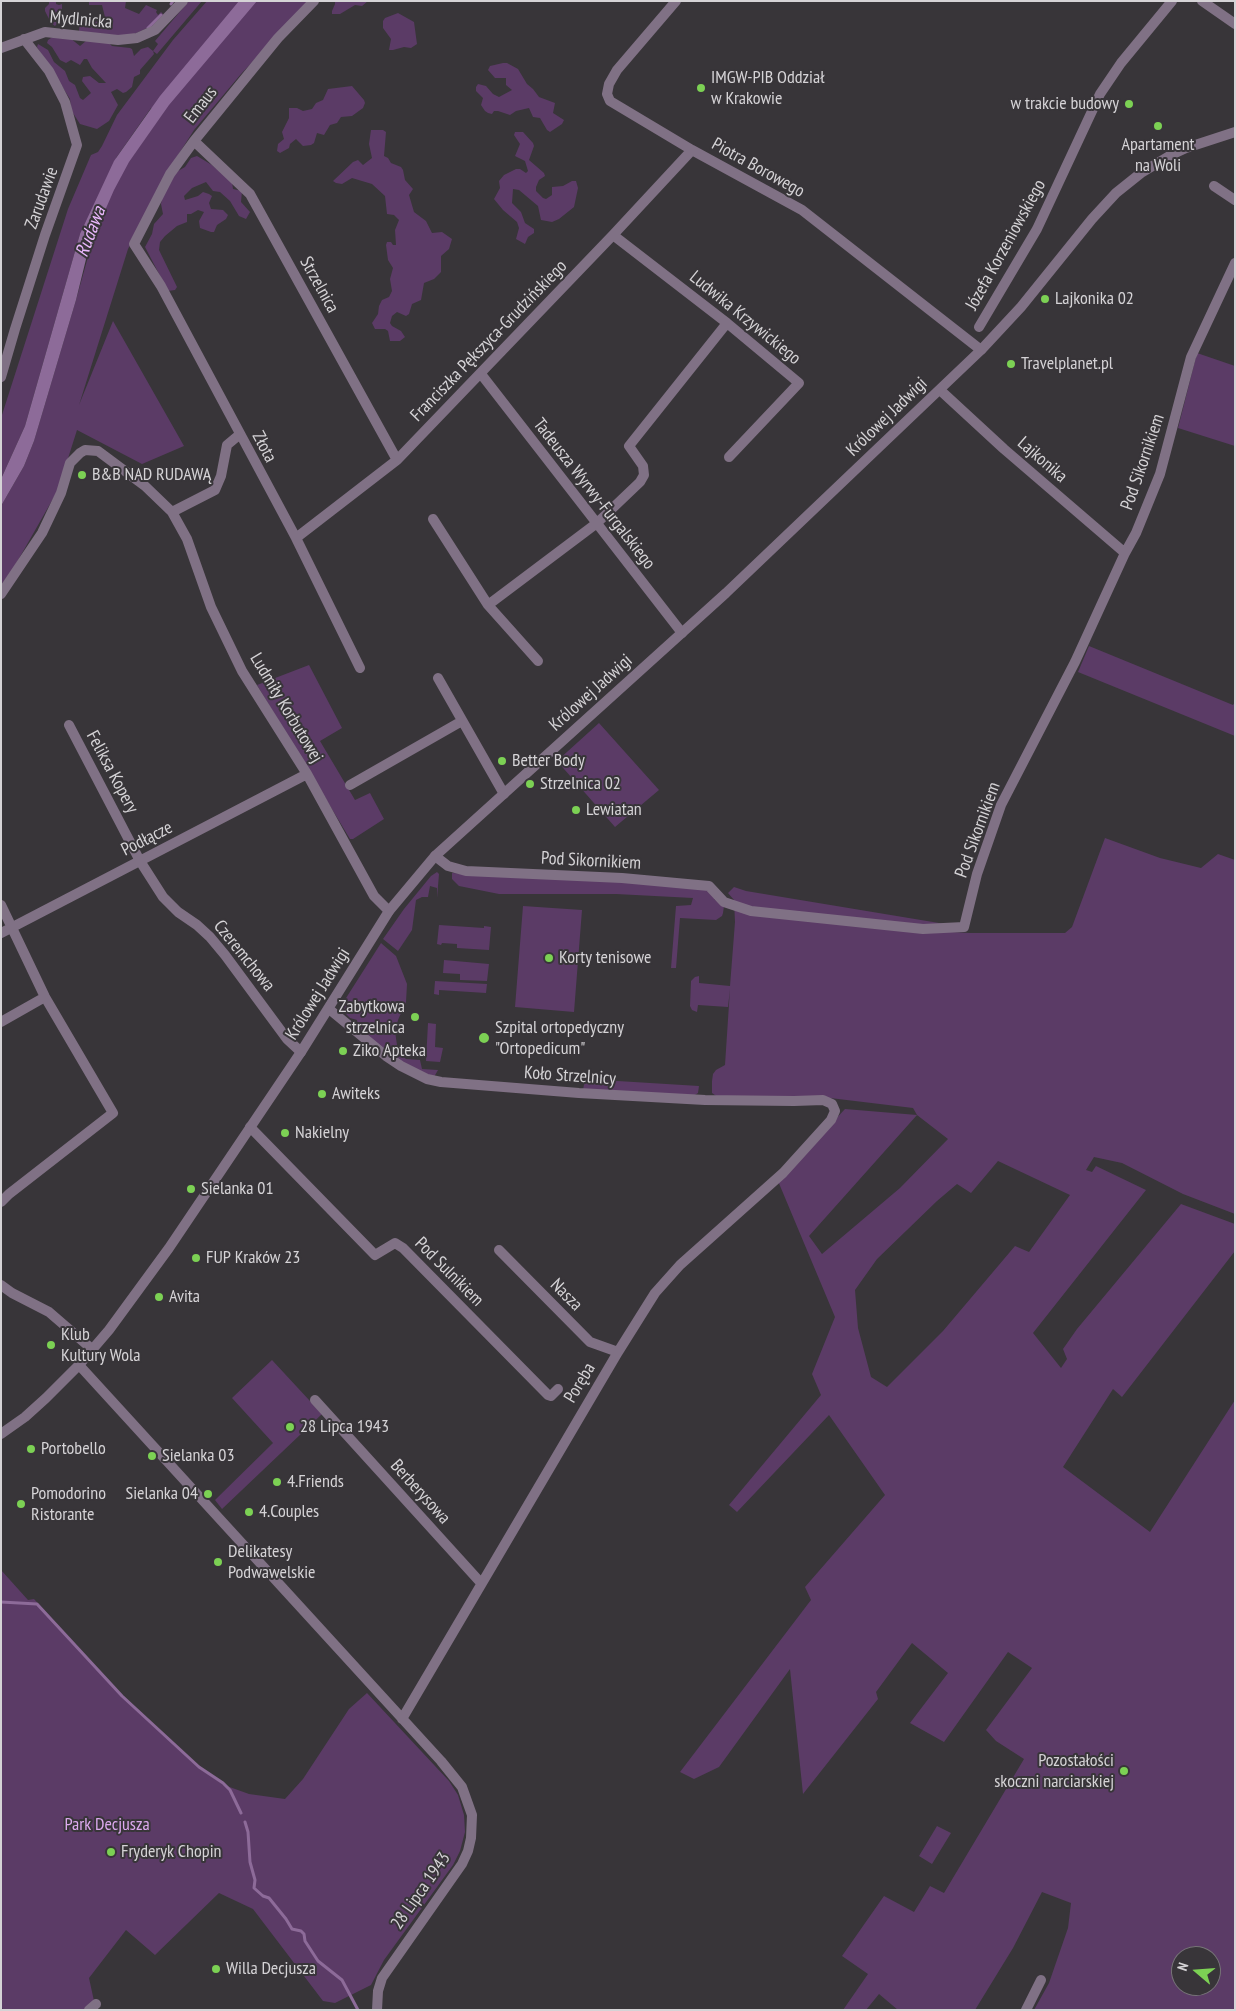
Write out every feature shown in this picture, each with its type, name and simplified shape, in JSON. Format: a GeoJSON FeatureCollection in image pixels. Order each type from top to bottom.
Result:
{"type":"FeatureCollection","features":[{"type":"Feature","properties":{"kind":"street","name":"Mydlnicka"},"geometry":{"type":"LineString","coordinates":[[1,48],[38,33],[54,32],[110,39],[137,38],[155,30],[183,1]]}},
{"type":"Feature","properties":{"kind":"street","name":"Emaus"},"geometry":{"type":"LineString","coordinates":[[134,244],[170,174],[194,141],[272,46],[314,1]]}},
{"type":"Feature","properties":{"kind":"street","name":"Piotra Borowego"},"geometry":{"type":"LineString","coordinates":[[676,1],[617,70],[609,84],[608,94],[610,101],[692,150],[802,210],[981,350]]}},
{"type":"Feature","properties":{"kind":"street","name":"Józefa Korzeniowskiego"},"geometry":{"type":"LineString","coordinates":[[979,327],[1037,229],[1100,94],[1120,63],[1172,1]]}},
{"type":"Feature","properties":{"kind":"street"},"geometry":{"type":"LineString","coordinates":[[1202,1],[1235,24]]}},
{"type":"Feature","properties":{"kind":"street","name":"Zarudawie"},"geometry":{"type":"LineString","coordinates":[[1,377],[15,329],[77,145],[65,102],[49,71],[24,39]]}},
{"type":"Feature","properties":{"kind":"street","name":"Królowej Jadwigi"},"geometry":{"type":"LineString","coordinates":[[1,1434],[25,1417],[79,1365],[147,1279],[301,1052],[390,911],[435,856],[756,565],[940,390],[1021,307],[1092,219],[1116,193],[1141,173],[1171,155],[1186,148],[1235,132]]}},
{"type":"Feature","properties":{"kind":"street","name":"Strzelnica"},"geometry":{"type":"LineString","coordinates":[[194,141],[250,194],[397,460]]}},
{"type":"Feature","properties":{"kind":"street","name":"Franciszka Pększyca-Grudzińskiego"},"geometry":{"type":"LineString","coordinates":[[296,538],[397,460],[613,236],[692,150]]}},
{"type":"Feature","properties":{"kind":"street"},"geometry":{"type":"LineString","coordinates":[[1214,186],[1235,200]]}},
{"type":"Feature","properties":{"kind":"street","name":"Ludwika Krzywickiego"},"geometry":{"type":"LineString","coordinates":[[613,236],[727,323],[799,383],[729,457]]}},
{"type":"Feature","properties":{"kind":"street","name":"Złota"},"geometry":{"type":"LineString","coordinates":[[134,244],[161,286],[239,435],[296,538],[360,668]]}},
{"type":"Feature","properties":{"kind":"street","name":"Pod Sikornikiem"},"geometry":{"type":"LineString","coordinates":[[435,856],[448,866],[466,871],[622,878],[709,886],[724,902],[751,910],[923,928],[964,927],[977,874],[1000,805],[1075,662],[1125,552],[1136,533],[1160,474],[1191,358],[1235,263]]}},
{"type":"Feature","properties":{"kind":"street"},"geometry":{"type":"LineString","coordinates":[[488,605],[597,522],[642,479],[643,466],[629,446],[727,323]]}},
{"type":"Feature","properties":{"kind":"street","name":"Tadeusza Wyrwy-Furgalskiego"},"geometry":{"type":"LineString","coordinates":[[481,374],[682,633]]}},
{"type":"Feature","properties":{"kind":"street","name":"Lajkonika"},"geometry":{"type":"LineString","coordinates":[[940,390],[1004,449],[1125,552]]}},
{"type":"Feature","properties":{"kind":"street"},"geometry":{"type":"LineString","coordinates":[[172,512],[215,490],[221,476],[227,445],[239,435]]}},
{"type":"Feature","properties":{"kind":"street","name":"Ludmiły Korbutowej"},"geometry":{"type":"LineString","coordinates":[[1,594],[42,533],[62,492],[70,463],[85,450],[98,451],[145,486],[172,512],[187,539],[212,607],[242,671],[307,774],[374,896],[390,911]]}},
{"type":"Feature","properties":{"kind":"street"},"geometry":{"type":"LineString","coordinates":[[432,519],[488,605],[538,661]]}},
{"type":"Feature","properties":{"kind":"street"},"geometry":{"type":"LineString","coordinates":[[438,678],[504,794]]}},
{"type":"Feature","properties":{"kind":"street"},"geometry":{"type":"LineString","coordinates":[[350,785],[462,721]]}},
{"type":"Feature","properties":{"kind":"street","name":"Feliksa Kopery"},"geometry":{"type":"LineString","coordinates":[[69,725],[140,861]]}},
{"type":"Feature","properties":{"kind":"street","name":"Podłącze"},"geometry":{"type":"LineString","coordinates":[[1,933],[307,774]]}},
{"type":"Feature","properties":{"kind":"street","name":"Czeremchowa"},"geometry":{"type":"LineString","coordinates":[[140,861],[163,897],[178,912],[210,936],[287,1039],[301,1052]]}},
{"type":"Feature","properties":{"kind":"street"},"geometry":{"type":"LineString","coordinates":[[1,905],[13,927],[44,997],[113,1112],[8,1194],[1,1202]]}},
{"type":"Feature","properties":{"kind":"street"},"geometry":{"type":"LineString","coordinates":[[1,1022],[44,997]]}},
{"type":"Feature","properties":{"kind":"street","name":"Koło Strzelnicy"},"geometry":{"type":"LineString","coordinates":[[329,1009],[401,1066],[427,1079],[441,1082],[580,1093],[705,1100],[823,1100],[832,1104]]}},
{"type":"Feature","properties":{"kind":"street","name":"Poręba"},"geometry":{"type":"LineString","coordinates":[[402,1719],[618,1352],[655,1294],[680,1265],[783,1173],[832,1120],[835,1111],[832,1104]]}},
{"type":"Feature","properties":{"kind":"street","name":"Pod Sulnikiem"},"geometry":{"type":"LineString","coordinates":[[250,1127],[375,1255],[395,1243],[404,1248],[548,1395],[551,1396],[558,1389]]}},
{"type":"Feature","properties":{"kind":"street","name":"Nasza"},"geometry":{"type":"LineString","coordinates":[[499,1250],[590,1342],[618,1352]]}},
{"type":"Feature","properties":{"kind":"street"},"geometry":{"type":"LineString","coordinates":[[1,1285],[12,1293],[49,1312],[92,1350]]}},
{"type":"Feature","properties":{"kind":"street","name":"28 Lipca 1943"},"geometry":{"type":"LineString","coordinates":[[79,1365],[441,1761],[462,1787],[469,1802],[473,1826],[468,1851],[462,1864],[382,1978],[378,1991],[377,2010]]}},
{"type":"Feature","properties":{"kind":"street","name":"Berberysowa"},"geometry":{"type":"LineString","coordinates":[[315,1400],[481,1583]]}},
{"type":"Feature","properties":{"kind":"street"},"geometry":{"type":"LineString","coordinates":[[1026,2010],[1040,1980]]}},
{"type":"Feature","properties":{"kind":"green space"},"geometry":{"type":"Polygon","coordinates":[[[49,1],[56,1],[56,4],[59,5],[62,4],[62,18],[55,26],[51,23],[45,11],[49,1]]]}},
{"type":"Feature","properties":{"kind":"green space"},"geometry":{"type":"Polygon","coordinates":[[[89,1],[126,1],[125,8],[139,14],[146,5],[157,10],[158,15],[161,12],[164,15],[154,25],[132,35],[110,35],[79,31],[80,19],[83,19],[83,23],[103,21],[105,17],[102,5],[89,5],[89,1]]]}},
{"type":"Feature","properties":{"kind":"green space"},"geometry":{"type":"Polygon","coordinates":[[[189,1],[202,1],[157,54],[153,51],[158,44],[155,41],[189,1]]]}},
{"type":"Feature","properties":{"kind":"green space"},"geometry":{"type":"Polygon","coordinates":[[[207,1],[310,1],[241,74],[194,130],[173,163],[128,249],[79,405],[113,321],[184,446],[142,464],[77,430],[58,490],[13,569],[1,585],[1,506],[24,466],[34,441],[93,239],[80,234],[25,426],[1,479],[1,418],[68,209],[91,155],[98,152],[117,115],[173,40],[207,1]],[[151,108],[116,158],[132,157],[165,109],[151,108]]]}},
{"type":"Feature","properties":{"kind":"green space"},"geometry":{"type":"Polygon","coordinates":[[[335,1],[368,1],[362,6],[355,5],[340,14],[332,14],[335,1]]]}},
{"type":"Feature","properties":{"kind":"green space"},"geometry":{"type":"Polygon","coordinates":[[[398,13],[414,22],[417,44],[411,48],[404,47],[389,50],[391,39],[383,28],[383,21],[385,18],[398,13]]]}},
{"type":"Feature","properties":{"kind":"green space"},"geometry":{"type":"Polygon","coordinates":[[[54,36],[70,38],[80,46],[86,41],[109,43],[112,46],[132,49],[134,56],[141,49],[148,47],[154,54],[140,70],[140,74],[134,77],[132,87],[123,93],[117,89],[111,92],[118,105],[109,121],[97,129],[80,124],[71,110],[70,99],[37,47],[38,44],[48,50],[54,62],[65,71],[69,81],[75,85],[80,98],[83,100],[91,93],[82,81],[83,77],[90,76],[99,83],[106,83],[92,68],[87,59],[84,59],[80,65],[71,60],[66,63],[60,60],[52,47],[47,43],[48,40],[54,36]]]}},
{"type":"Feature","properties":{"kind":"green space"},"geometry":{"type":"Polygon","coordinates":[[[503,63],[518,69],[527,84],[539,97],[555,103],[553,113],[564,120],[562,124],[550,132],[540,118],[533,117],[529,108],[516,111],[510,115],[498,111],[494,111],[492,114],[485,111],[481,105],[483,98],[476,91],[478,84],[486,86],[493,94],[499,97],[512,90],[506,85],[506,78],[495,78],[488,70],[490,66],[503,63]]]}},
{"type":"Feature","properties":{"kind":"green space"},"geometry":{"type":"Polygon","coordinates":[[[352,86],[364,100],[363,108],[352,116],[341,117],[337,123],[330,125],[324,135],[317,133],[314,143],[311,145],[303,146],[296,139],[290,144],[289,148],[280,153],[277,151],[278,144],[284,139],[282,132],[289,118],[289,108],[297,108],[303,111],[312,109],[316,103],[323,100],[328,89],[352,86]]]}},
{"type":"Feature","properties":{"kind":"green space"},"geometry":{"type":"Polygon","coordinates":[[[371,130],[383,130],[386,132],[384,156],[403,170],[405,180],[413,189],[409,195],[414,212],[426,221],[432,233],[442,232],[452,239],[449,249],[441,256],[441,272],[434,279],[424,283],[421,300],[412,304],[409,314],[406,316],[397,312],[392,316],[390,323],[401,331],[405,337],[400,341],[390,341],[388,331],[385,329],[375,329],[372,323],[378,314],[382,300],[389,297],[392,291],[390,279],[393,268],[388,260],[386,245],[387,242],[391,242],[393,245],[396,245],[395,230],[399,220],[394,215],[387,214],[385,196],[372,184],[352,178],[342,184],[333,181],[353,162],[358,160],[363,165],[372,158],[369,144],[371,130]]]}},
{"type":"Feature","properties":{"kind":"green space"},"geometry":{"type":"Polygon","coordinates":[[[515,132],[523,132],[533,143],[534,146],[529,160],[544,173],[545,176],[539,180],[536,187],[536,191],[543,198],[546,199],[552,195],[552,187],[563,186],[572,181],[576,181],[578,188],[574,207],[552,222],[541,220],[538,206],[519,190],[513,189],[512,203],[521,212],[525,223],[534,229],[534,233],[528,237],[525,244],[516,239],[519,228],[517,222],[494,199],[500,188],[499,181],[504,175],[516,169],[526,173],[528,171],[525,161],[515,156],[520,144],[514,135],[515,132]]]}},
{"type":"Feature","properties":{"kind":"green space"},"geometry":{"type":"Polygon","coordinates":[[[197,156],[212,165],[232,182],[233,189],[242,191],[241,202],[250,212],[246,219],[239,216],[230,201],[220,192],[213,191],[206,182],[192,188],[184,196],[185,200],[198,196],[203,192],[209,194],[212,196],[209,203],[211,209],[223,210],[228,215],[226,219],[217,225],[214,232],[211,232],[200,228],[199,221],[204,212],[198,210],[187,214],[187,222],[177,226],[160,242],[159,250],[177,287],[175,290],[168,291],[145,247],[152,234],[154,224],[163,214],[161,204],[164,187],[178,171],[185,167],[191,158],[197,156]]]}},
{"type":"Feature","properties":{"kind":"green space"},"geometry":{"type":"Polygon","coordinates":[[[1197,353],[1235,366],[1235,446],[1178,428],[1197,353]]]}},
{"type":"Feature","properties":{"kind":"green space"},"geometry":{"type":"Polygon","coordinates":[[[1089,646],[1233,705],[1235,702],[1235,736],[1078,672],[1089,646]]]}},
{"type":"Feature","properties":{"kind":"green space"},"geometry":{"type":"Polygon","coordinates":[[[309,665],[342,728],[320,741],[355,800],[370,793],[384,819],[353,839],[350,839],[257,685],[309,665]]]}},
{"type":"Feature","properties":{"kind":"green space"},"geometry":{"type":"Polygon","coordinates":[[[599,723],[659,790],[615,827],[557,761],[599,723]]]}},
{"type":"Feature","properties":{"kind":"green space"},"geometry":{"type":"Polygon","coordinates":[[[1105,838],[1160,858],[1201,868],[1218,854],[1235,860],[1235,1214],[1183,1194],[1122,1163],[1094,1157],[1086,1170],[1092,1172],[1096,1166],[1146,1190],[1033,1333],[1061,1368],[1067,1359],[1063,1349],[1077,1329],[1181,1204],[1235,1224],[1235,1251],[1122,1397],[1113,1389],[1063,1467],[1150,1532],[1235,1400],[1235,2010],[1034,2010],[1049,1983],[1068,1928],[1071,1903],[1042,1892],[1013,1948],[975,2010],[898,2010],[879,1994],[866,2010],[843,2010],[868,1974],[842,1956],[884,1896],[914,1912],[930,1886],[944,1893],[1024,1759],[996,1741],[986,1730],[1032,1668],[1008,1652],[944,1742],[910,1723],[948,1673],[912,1643],[876,1692],[878,1699],[803,1794],[790,1669],[719,1767],[694,1779],[680,1772],[811,1600],[805,1587],[885,1495],[829,1415],[737,1512],[729,1505],[821,1395],[812,1374],[835,1317],[778,1181],[845,1109],[917,1115],[913,1108],[830,1098],[719,1098],[712,1093],[712,1081],[716,1070],[725,1065],[730,989],[728,1007],[698,1005],[697,1012],[692,1010],[690,1006],[691,981],[699,976],[699,983],[730,986],[735,922],[734,900],[728,893],[734,887],[746,891],[945,924],[951,932],[1065,933],[1072,927],[1105,838]],[[917,1115],[809,1236],[822,1254],[900,1188],[948,1139],[917,1115]],[[998,1161],[971,1193],[957,1184],[937,1201],[877,1259],[855,1290],[858,1328],[871,1377],[887,1387],[943,1331],[1015,1246],[1029,1252],[1070,1195],[998,1161]]]}},
{"type":"Feature","properties":{"kind":"green space"},"geometry":{"type":"Polygon","coordinates":[[[437,872],[439,874],[437,898],[437,888],[430,886],[428,897],[416,900],[412,930],[398,951],[383,939],[404,909],[431,876],[437,872]]]}},
{"type":"Feature","properties":{"kind":"green space"},"geometry":{"type":"Polygon","coordinates":[[[452,873],[615,881],[707,889],[714,896],[714,899],[724,906],[722,916],[716,920],[680,918],[676,968],[671,968],[676,906],[691,905],[693,898],[616,894],[499,894],[459,886],[452,879],[452,873]]]}},
{"type":"Feature","properties":{"kind":"green space","name":"Korty tenisowe"},"geometry":{"type":"Polygon","coordinates":[[[523,906],[582,910],[574,1012],[515,1007],[523,906]]]}},
{"type":"Feature","properties":{"kind":"green space"},"geometry":{"type":"Polygon","coordinates":[[[439,925],[491,927],[489,950],[457,948],[457,944],[437,944],[439,925]]]}},
{"type":"Feature","properties":{"kind":"green space"},"geometry":{"type":"Polygon","coordinates":[[[381,943],[396,956],[407,984],[406,1002],[395,1031],[398,1052],[406,1059],[420,1060],[422,1069],[438,1070],[434,1077],[398,1062],[359,1030],[357,1020],[350,1018],[342,1010],[341,1006],[381,943]]]}},
{"type":"Feature","properties":{"kind":"green space"},"geometry":{"type":"Polygon","coordinates":[[[444,960],[489,964],[487,981],[460,980],[460,974],[443,973],[444,960]]]}},
{"type":"Feature","properties":{"kind":"green space"},"geometry":{"type":"Polygon","coordinates":[[[435,981],[487,984],[486,993],[439,990],[439,995],[434,994],[435,981]]]}},
{"type":"Feature","properties":{"kind":"green space"},"geometry":{"type":"Polygon","coordinates":[[[428,1023],[436,1024],[435,1047],[443,1048],[440,1062],[426,1061],[428,1023]]]}},
{"type":"Feature","properties":{"kind":"green space"},"geometry":{"type":"Polygon","coordinates":[[[585,1079],[699,1086],[698,1093],[690,1098],[583,1090],[585,1079]]]}},
{"type":"Feature","properties":{"kind":"green space"},"geometry":{"type":"Polygon","coordinates":[[[272,1360],[322,1414],[222,1509],[215,1500],[273,1443],[232,1398],[272,1360]]]}},
{"type":"Feature","properties":{"kind":"green space","name":"Park Decjusza"},"geometry":{"type":"Polygon","coordinates":[[[1,1570],[28,1600],[34,1599],[112,1685],[198,1767],[224,1785],[249,1794],[285,1799],[303,1779],[349,1709],[367,1693],[449,1781],[458,1795],[464,1815],[465,1832],[460,1851],[453,1865],[384,1960],[371,1985],[335,2003],[323,2001],[253,1909],[219,1893],[155,1955],[126,1930],[89,1978],[94,2001],[85,2010],[4,2010],[1,2007],[1,1570]]]}},
{"type":"Feature","properties":{"kind":"green space"},"geometry":{"type":"Polygon","coordinates":[[[937,1826],[951,1833],[932,1864],[919,1856],[937,1826]]]}},
{"type":"Feature","properties":{"kind":"water","name":"Rudawa"},"geometry":{"type":"Polygon","coordinates":[[[239,1],[257,1],[169,105],[129,162],[114,190],[89,247],[76,300],[34,441],[24,466],[1,506],[1,479],[25,426],[80,234],[114,161],[160,96],[239,1]]]}},
{"type":"Feature","properties":{"kind":"waterway"},"geometry":{"type":"LineString","coordinates":[[148,28],[161,15]]}},
{"type":"Feature","properties":{"kind":"waterway"},"geometry":{"type":"LineString","coordinates":[[1,1602],[37,1604],[122,1696],[199,1767],[230,1790],[241,1813]]}},
{"type":"Feature","properties":{"kind":"waterway"},"geometry":{"type":"LineString","coordinates":[[245,1822],[248,1832],[250,1862],[255,1880],[254,1888],[263,1896],[269,1898],[292,1929],[301,1931],[304,1934],[305,1941],[318,1961],[342,1980],[358,2010]]}},
{"type":"Feature","properties":{"kind":"place","name":"IMGW-PIB Oddział w Krakowie"},"geometry":{"type":"Point","coordinates":[701,88]}},
{"type":"Feature","properties":{"kind":"place","name":"w trakcie budowy"},"geometry":{"type":"Point","coordinates":[1129,104]}},
{"type":"Feature","properties":{"kind":"place","name":"Apartament na Woli"},"geometry":{"type":"Point","coordinates":[1158,126]}},
{"type":"Feature","properties":{"kind":"place","name":"Lajkonika 02"},"geometry":{"type":"Point","coordinates":[1045,299]}},
{"type":"Feature","properties":{"kind":"place","name":"Travelplanet.pl"},"geometry":{"type":"Point","coordinates":[1011,364]}},
{"type":"Feature","properties":{"kind":"place","name":"B&B NAD RUDAWĄ"},"geometry":{"type":"Point","coordinates":[82,475]}},
{"type":"Feature","properties":{"kind":"place","name":"Better Body"},"geometry":{"type":"Point","coordinates":[502,761]}},
{"type":"Feature","properties":{"kind":"place","name":"Strzelnica 02"},"geometry":{"type":"Point","coordinates":[530,784]}},
{"type":"Feature","properties":{"kind":"place","name":"Lewiatan"},"geometry":{"type":"Point","coordinates":[576,810]}},
{"type":"Feature","properties":{"kind":"place","name":"Korty tenisowe"},"geometry":{"type":"Point","coordinates":[549,958]}},
{"type":"Feature","properties":{"kind":"place","name":"Zabytkowa strzelnica"},"geometry":{"type":"Point","coordinates":[415,1017]}},
{"type":"Feature","properties":{"kind":"place","name":"Szpital ortopedyczny \"Ortopedicum\""},"geometry":{"type":"Point","coordinates":[484,1038]}},
{"type":"Feature","properties":{"kind":"place","name":"Ziko Apteka"},"geometry":{"type":"Point","coordinates":[343,1051]}},
{"type":"Feature","properties":{"kind":"place","name":"Awiteks"},"geometry":{"type":"Point","coordinates":[322,1094]}},
{"type":"Feature","properties":{"kind":"place","name":"Nakielny"},"geometry":{"type":"Point","coordinates":[285,1133]}},
{"type":"Feature","properties":{"kind":"place","name":"Sielanka 01"},"geometry":{"type":"Point","coordinates":[191,1189]}},
{"type":"Feature","properties":{"kind":"place","name":"FUP Kraków 23"},"geometry":{"type":"Point","coordinates":[196,1258]}},
{"type":"Feature","properties":{"kind":"place","name":"Avita"},"geometry":{"type":"Point","coordinates":[159,1297]}},
{"type":"Feature","properties":{"kind":"place","name":"Klub Kultury Wola"},"geometry":{"type":"Point","coordinates":[51,1345]}},
{"type":"Feature","properties":{"kind":"place","name":"28 Lipca 1943"},"geometry":{"type":"Point","coordinates":[290,1427]}},
{"type":"Feature","properties":{"kind":"place","name":"Portobello"},"geometry":{"type":"Point","coordinates":[31,1449]}},
{"type":"Feature","properties":{"kind":"place","name":"Sielanka 03"},"geometry":{"type":"Point","coordinates":[152,1456]}},
{"type":"Feature","properties":{"kind":"place","name":"4.Friends"},"geometry":{"type":"Point","coordinates":[277,1482]}},
{"type":"Feature","properties":{"kind":"place","name":"Sielanka 04"},"geometry":{"type":"Point","coordinates":[208,1494]}},
{"type":"Feature","properties":{"kind":"place","name":"Pomodorino Ristorante"},"geometry":{"type":"Point","coordinates":[21,1504]}},
{"type":"Feature","properties":{"kind":"place","name":"4.Couples"},"geometry":{"type":"Point","coordinates":[249,1512]}},
{"type":"Feature","properties":{"kind":"place","name":"Delikatesy Podwawelskie"},"geometry":{"type":"Point","coordinates":[218,1562]}},
{"type":"Feature","properties":{"kind":"place","name":"Pozostałości skoczni narciarskiej"},"geometry":{"type":"Point","coordinates":[1124,1771]}},
{"type":"Feature","properties":{"kind":"place","name":"Fryderyk Chopin"},"geometry":{"type":"Point","coordinates":[111,1852]}},
{"type":"Feature","properties":{"kind":"place","name":"Willa Decjusza"},"geometry":{"type":"Point","coordinates":[216,1969]}}]}
